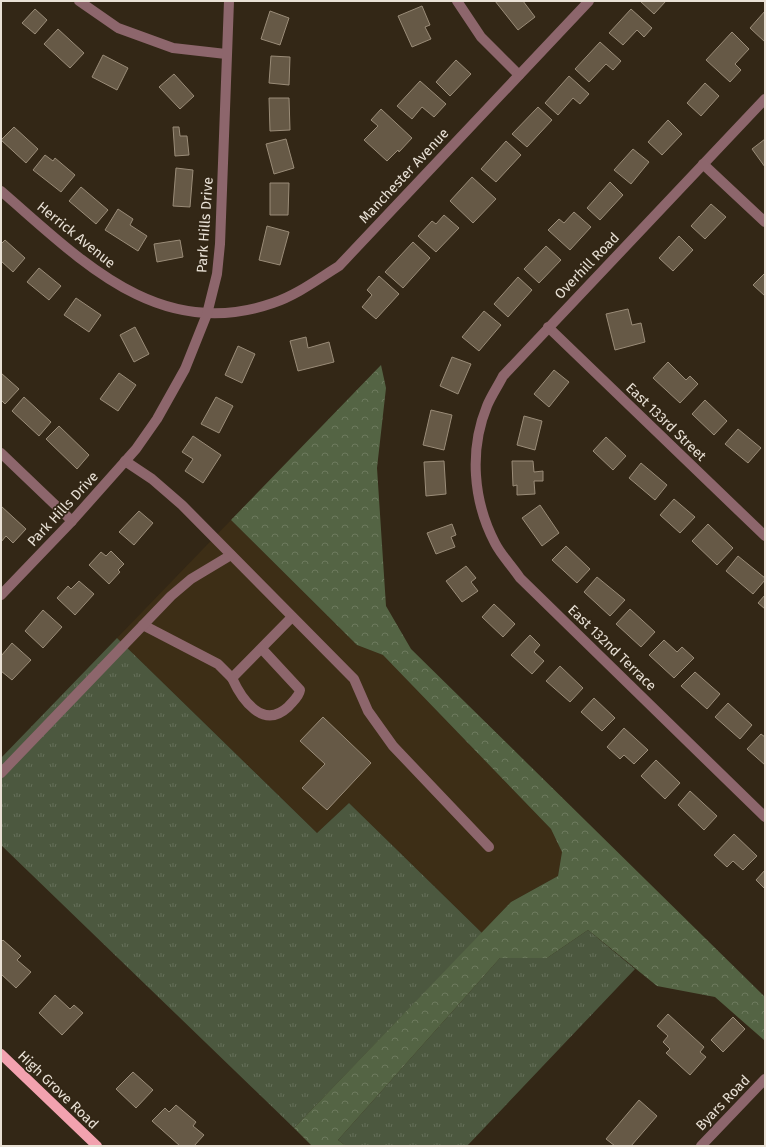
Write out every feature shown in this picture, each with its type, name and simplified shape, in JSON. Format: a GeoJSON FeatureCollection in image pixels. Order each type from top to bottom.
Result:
{"type":"FeatureCollection","features":[{"type":"Feature","properties":{"kind":"main road","name":"High Grove Road"},"geometry":{"type":"LineString","coordinates":[[1,1054],[97,1146]]}},
{"type":"Feature","properties":{"kind":"street"},"geometry":{"type":"LineString","coordinates":[[79,1],[118,28],[139,36],[173,48],[226,54]]}},
{"type":"Feature","properties":{"kind":"street","name":"Park Hills Drive"},"geometry":{"type":"LineString","coordinates":[[1,595],[72,521],[136,449],[157,420],[185,369],[207,314],[216,274],[220,244],[229,1]]}},
{"type":"Feature","properties":{"kind":"street"},"geometry":{"type":"LineString","coordinates":[[457,1],[481,37],[519,75]]}},
{"type":"Feature","properties":{"kind":"street","name":"Manchester Avenue"},"geometry":{"type":"LineString","coordinates":[[207,314],[241,311],[273,303],[303,289],[338,266],[589,1]]}},
{"type":"Feature","properties":{"kind":"street","name":"Overhill Road"},"geometry":{"type":"LineString","coordinates":[[476,477],[476,455],[479,430],[487,406],[503,376],[765,99]]}},
{"type":"Feature","properties":{"kind":"street"},"geometry":{"type":"LineString","coordinates":[[703,164],[765,222]]}},
{"type":"Feature","properties":{"kind":"street","name":"Herrick Avenue"},"geometry":{"type":"LineString","coordinates":[[1,191],[85,263],[122,288],[147,300],[173,308],[207,314]]}},
{"type":"Feature","properties":{"kind":"street","name":"East 133rd Street"},"geometry":{"type":"LineString","coordinates":[[548,328],[765,536]]}},
{"type":"Feature","properties":{"kind":"street"},"geometry":{"type":"LineString","coordinates":[[1,453],[72,521]]}},
{"type":"Feature","properties":{"kind":"street"},"geometry":{"type":"LineString","coordinates":[[126,461],[152,479],[182,505],[354,679],[368,711],[393,746],[489,847]]}},
{"type":"Feature","properties":{"kind":"street","name":"East 132nd Terrace"},"geometry":{"type":"LineString","coordinates":[[476,477],[482,513],[495,544],[520,578],[765,817]]}},
{"type":"Feature","properties":{"kind":"street"},"geometry":{"type":"LineString","coordinates":[[1,773],[171,596],[191,579],[231,555]]}},
{"type":"Feature","properties":{"kind":"street"},"geometry":{"type":"LineString","coordinates":[[232,678],[292,617]]}},
{"type":"Feature","properties":{"kind":"street"},"geometry":{"type":"LineString","coordinates":[[143,625],[218,664],[232,678],[246,701],[261,715],[273,716],[286,708],[300,695],[300,690],[262,649]]}},
{"type":"Feature","properties":{"kind":"street","name":"Byars Road"},"geometry":{"type":"LineString","coordinates":[[701,1146],[765,1079]]}},
{"type":"Feature","properties":{"kind":"shaded area"},"geometry":{"type":"Polygon","coordinates":[[[231,520],[357,645],[383,655],[551,829],[562,852],[558,876],[511,902],[482,933],[349,803],[317,833],[117,638],[231,520]]]}},
{"type":"Feature","properties":{"kind":"green space"},"geometry":{"type":"Polygon","coordinates":[[[381,365],[386,388],[377,468],[386,606],[411,649],[765,997],[765,1041],[715,997],[657,986],[588,930],[547,958],[500,958],[338,1140],[346,1146],[312,1146],[294,1128],[511,902],[558,876],[562,852],[551,829],[383,655],[357,645],[231,520],[381,365]]]}},
{"type":"Feature","properties":{"kind":"green space"},"geometry":{"type":"Polygon","coordinates":[[[117,638],[317,833],[349,803],[482,933],[294,1128],[1,845],[1,758],[117,638]]]}},
{"type":"Feature","properties":{"kind":"green space"},"geometry":{"type":"Polygon","coordinates":[[[588,930],[635,969],[467,1146],[346,1146],[338,1140],[500,958],[547,958],[588,930]]]}},
{"type":"Feature","properties":{"kind":"building"},"geometry":{"type":"Polygon","coordinates":[[[495,1],[523,1],[535,17],[518,30],[495,1]]]}},
{"type":"Feature","properties":{"kind":"building"},"geometry":{"type":"Polygon","coordinates":[[[640,1],[666,1],[654,14],[640,1]]]}},
{"type":"Feature","properties":{"kind":"building"},"geometry":{"type":"Polygon","coordinates":[[[422,6],[430,25],[425,27],[431,39],[412,47],[398,16],[422,6]]]}},
{"type":"Feature","properties":{"kind":"building"},"geometry":{"type":"Polygon","coordinates":[[[35,9],[47,20],[35,34],[22,23],[35,9]]]}},
{"type":"Feature","properties":{"kind":"building"},"geometry":{"type":"Polygon","coordinates":[[[631,9],[652,28],[644,37],[637,30],[623,45],[609,33],[631,9]]]}},
{"type":"Feature","properties":{"kind":"building"},"geometry":{"type":"Polygon","coordinates":[[[270,11],[289,18],[280,45],[261,39],[270,11]]]}},
{"type":"Feature","properties":{"kind":"building"},"geometry":{"type":"Polygon","coordinates":[[[765,11],[765,42],[750,28],[765,11]]]}},
{"type":"Feature","properties":{"kind":"building"},"geometry":{"type":"Polygon","coordinates":[[[58,29],[84,53],[70,68],[44,44],[58,29]]]}},
{"type":"Feature","properties":{"kind":"building"},"geometry":{"type":"Polygon","coordinates":[[[732,32],[749,49],[735,64],[741,70],[730,82],[706,60],[732,32]]]}},
{"type":"Feature","properties":{"kind":"building"},"geometry":{"type":"Polygon","coordinates":[[[600,42],[621,61],[613,70],[606,64],[589,82],[575,69],[600,42]]]}},
{"type":"Feature","properties":{"kind":"building"},"geometry":{"type":"Polygon","coordinates":[[[103,55],[128,68],[117,90],[92,77],[103,55]]]}},
{"type":"Feature","properties":{"kind":"building"},"geometry":{"type":"Polygon","coordinates":[[[271,56],[290,57],[289,85],[269,83],[271,56]]]}},
{"type":"Feature","properties":{"kind":"building"},"geometry":{"type":"Polygon","coordinates":[[[456,60],[471,74],[450,96],[436,82],[456,60]]]}},
{"type":"Feature","properties":{"kind":"building"},"geometry":{"type":"Polygon","coordinates":[[[174,74],[194,96],[180,109],[159,87],[174,74]]]}},
{"type":"Feature","properties":{"kind":"building"},"geometry":{"type":"Polygon","coordinates":[[[569,76],[589,94],[580,104],[573,98],[558,115],[545,103],[569,76]]]}},
{"type":"Feature","properties":{"kind":"building"},"geometry":{"type":"Polygon","coordinates":[[[420,81],[446,104],[434,117],[422,107],[412,119],[397,106],[420,81]]]}},
{"type":"Feature","properties":{"kind":"building"},"geometry":{"type":"Polygon","coordinates":[[[705,83],[719,96],[701,116],[687,103],[705,83]]]}},
{"type":"Feature","properties":{"kind":"building"},"geometry":{"type":"Polygon","coordinates":[[[269,98],[289,98],[290,130],[270,131],[269,98]]]}},
{"type":"Feature","properties":{"kind":"building"},"geometry":{"type":"Polygon","coordinates":[[[538,107],[552,120],[527,147],[512,134],[538,107]]]}},
{"type":"Feature","properties":{"kind":"building"},"geometry":{"type":"Polygon","coordinates":[[[381,109],[412,138],[399,152],[398,150],[387,161],[364,140],[378,126],[371,120],[381,109]]]}},
{"type":"Feature","properties":{"kind":"building"},"geometry":{"type":"Polygon","coordinates":[[[668,120],[682,134],[662,155],[648,142],[668,120]]]}},
{"type":"Feature","properties":{"kind":"building"},"geometry":{"type":"Polygon","coordinates":[[[14,127],[38,149],[26,163],[1,140],[14,127]]]}},
{"type":"Feature","properties":{"kind":"building"},"geometry":{"type":"Polygon","coordinates":[[[173,127],[179,127],[180,136],[187,136],[189,155],[175,156],[173,127]]]}},
{"type":"Feature","properties":{"kind":"building"},"geometry":{"type":"Polygon","coordinates":[[[286,139],[294,168],[274,174],[266,144],[286,139]]]}},
{"type":"Feature","properties":{"kind":"building"},"geometry":{"type":"Polygon","coordinates":[[[765,139],[765,167],[752,149],[765,139]]]}},
{"type":"Feature","properties":{"kind":"building"},"geometry":{"type":"Polygon","coordinates":[[[506,141],[521,155],[496,182],[481,169],[506,141]]]}},
{"type":"Feature","properties":{"kind":"building"},"geometry":{"type":"Polygon","coordinates":[[[633,149],[649,162],[631,184],[614,170],[633,149]]]}},
{"type":"Feature","properties":{"kind":"building"},"geometry":{"type":"Polygon","coordinates":[[[45,155],[53,161],[55,158],[75,175],[61,192],[33,170],[45,155]]]}},
{"type":"Feature","properties":{"kind":"building"},"geometry":{"type":"Polygon","coordinates":[[[176,168],[193,170],[190,207],[173,206],[176,168]]]}},
{"type":"Feature","properties":{"kind":"building"},"geometry":{"type":"Polygon","coordinates":[[[472,177],[496,199],[473,223],[450,201],[472,177]]]}},
{"type":"Feature","properties":{"kind":"building"},"geometry":{"type":"Polygon","coordinates":[[[610,182],[623,195],[600,220],[587,208],[610,182]]]}},
{"type":"Feature","properties":{"kind":"building"},"geometry":{"type":"Polygon","coordinates":[[[270,183],[289,183],[288,215],[270,215],[270,183]]]}},
{"type":"Feature","properties":{"kind":"building"},"geometry":{"type":"Polygon","coordinates":[[[81,187],[108,210],[96,224],[69,201],[81,187]]]}},
{"type":"Feature","properties":{"kind":"building"},"geometry":{"type":"Polygon","coordinates":[[[711,204],[726,217],[705,239],[691,226],[711,204]]]}},
{"type":"Feature","properties":{"kind":"building"},"geometry":{"type":"Polygon","coordinates":[[[118,209],[133,219],[130,225],[147,236],[138,251],[105,230],[118,209]]]}},
{"type":"Feature","properties":{"kind":"building"},"geometry":{"type":"Polygon","coordinates":[[[574,212],[591,227],[570,250],[548,230],[559,219],[564,223],[574,212]]]}},
{"type":"Feature","properties":{"kind":"building"},"geometry":{"type":"Polygon","coordinates":[[[444,215],[459,228],[436,252],[418,236],[432,221],[436,224],[444,215]]]}},
{"type":"Feature","properties":{"kind":"building"},"geometry":{"type":"Polygon","coordinates":[[[267,226],[289,232],[280,265],[259,260],[267,226]]]}},
{"type":"Feature","properties":{"kind":"building"},"geometry":{"type":"Polygon","coordinates":[[[679,236],[693,250],[673,271],[659,258],[679,236]]]}},
{"type":"Feature","properties":{"kind":"building"},"geometry":{"type":"Polygon","coordinates":[[[5,240],[25,258],[13,272],[1,261],[1,244],[5,240]]]}},
{"type":"Feature","properties":{"kind":"building"},"geometry":{"type":"Polygon","coordinates":[[[180,240],[183,257],[157,262],[154,244],[180,240]]]}},
{"type":"Feature","properties":{"kind":"building"},"geometry":{"type":"Polygon","coordinates":[[[413,242],[430,258],[403,288],[385,272],[413,242]]]}},
{"type":"Feature","properties":{"kind":"building"},"geometry":{"type":"Polygon","coordinates":[[[546,246],[561,260],[539,283],[524,269],[546,246]]]}},
{"type":"Feature","properties":{"kind":"building"},"geometry":{"type":"Polygon","coordinates":[[[39,268],[61,286],[49,300],[27,282],[39,268]]]}},
{"type":"Feature","properties":{"kind":"building"},"geometry":{"type":"Polygon","coordinates":[[[764,274],[765,275],[765,296],[753,285],[764,274]]]}},
{"type":"Feature","properties":{"kind":"building"},"geometry":{"type":"Polygon","coordinates":[[[379,276],[399,294],[376,319],[362,307],[372,295],[367,290],[379,276]]]}},
{"type":"Feature","properties":{"kind":"building"},"geometry":{"type":"Polygon","coordinates":[[[518,277],[532,290],[508,317],[494,304],[518,277]]]}},
{"type":"Feature","properties":{"kind":"building"},"geometry":{"type":"Polygon","coordinates":[[[76,298],[101,315],[89,332],[64,315],[76,298]]]}},
{"type":"Feature","properties":{"kind":"building"},"geometry":{"type":"Polygon","coordinates":[[[628,309],[632,325],[641,323],[645,342],[615,350],[606,314],[628,309]]]}},
{"type":"Feature","properties":{"kind":"building"},"geometry":{"type":"Polygon","coordinates":[[[484,311],[501,325],[479,351],[462,337],[484,311]]]}},
{"type":"Feature","properties":{"kind":"building"},"geometry":{"type":"Polygon","coordinates":[[[135,327],[149,354],[134,362],[120,335],[135,327]]]}},
{"type":"Feature","properties":{"kind":"building"},"geometry":{"type":"Polygon","coordinates":[[[306,337],[308,348],[329,342],[334,362],[298,371],[290,341],[306,337]]]}},
{"type":"Feature","properties":{"kind":"building"},"geometry":{"type":"Polygon","coordinates":[[[238,346],[255,354],[242,383],[225,375],[238,346]]]}},
{"type":"Feature","properties":{"kind":"building"},"geometry":{"type":"Polygon","coordinates":[[[452,357],[471,364],[458,394],[440,386],[452,357]]]}},
{"type":"Feature","properties":{"kind":"building"},"geometry":{"type":"Polygon","coordinates":[[[668,362],[686,380],[690,376],[698,384],[680,403],[653,378],[668,362]]]}},
{"type":"Feature","properties":{"kind":"building"},"geometry":{"type":"Polygon","coordinates":[[[554,370],[569,382],[549,407],[534,394],[554,370]]]}},
{"type":"Feature","properties":{"kind":"building"},"geometry":{"type":"Polygon","coordinates":[[[1,373],[19,389],[5,404],[1,400],[1,373]]]}},
{"type":"Feature","properties":{"kind":"building"},"geometry":{"type":"Polygon","coordinates":[[[119,373],[136,385],[118,411],[100,399],[119,373]]]}},
{"type":"Feature","properties":{"kind":"building"},"geometry":{"type":"Polygon","coordinates":[[[24,397],[51,422],[39,436],[12,411],[24,397]]]}},
{"type":"Feature","properties":{"kind":"building"},"geometry":{"type":"Polygon","coordinates":[[[216,397],[233,406],[219,433],[201,424],[216,397]]]}},
{"type":"Feature","properties":{"kind":"building"},"geometry":{"type":"Polygon","coordinates":[[[705,400],[727,421],[714,435],[692,414],[705,400]]]}},
{"type":"Feature","properties":{"kind":"building"},"geometry":{"type":"Polygon","coordinates":[[[431,410],[452,415],[444,450],[423,445],[431,410]]]}},
{"type":"Feature","properties":{"kind":"building"},"geometry":{"type":"Polygon","coordinates":[[[524,416],[542,421],[535,450],[517,445],[524,416]]]}},
{"type":"Feature","properties":{"kind":"building"},"geometry":{"type":"Polygon","coordinates":[[[59,426],[89,455],[77,469],[46,439],[59,426]]]}},
{"type":"Feature","properties":{"kind":"building"},"geometry":{"type":"Polygon","coordinates":[[[738,429],[761,448],[748,463],[725,444],[738,429]]]}},
{"type":"Feature","properties":{"kind":"building"},"geometry":{"type":"Polygon","coordinates":[[[193,436],[221,455],[203,483],[185,471],[193,459],[182,452],[193,436]]]}},
{"type":"Feature","properties":{"kind":"building"},"geometry":{"type":"Polygon","coordinates":[[[606,437],[626,456],[613,470],[593,451],[606,437]]]}},
{"type":"Feature","properties":{"kind":"building"},"geometry":{"type":"Polygon","coordinates":[[[444,461],[446,494],[426,496],[424,462],[444,461]]]}},
{"type":"Feature","properties":{"kind":"building"},"geometry":{"type":"Polygon","coordinates":[[[512,461],[533,461],[534,472],[543,471],[543,481],[534,481],[535,494],[517,495],[517,485],[513,486],[512,461]]]}},
{"type":"Feature","properties":{"kind":"building"},"geometry":{"type":"Polygon","coordinates":[[[641,463],[667,485],[655,500],[629,478],[641,463]]]}},
{"type":"Feature","properties":{"kind":"building"},"geometry":{"type":"Polygon","coordinates":[[[674,499],[695,517],[680,533],[660,515],[674,499]]]}},
{"type":"Feature","properties":{"kind":"building"},"geometry":{"type":"Polygon","coordinates":[[[540,505],[559,533],[542,546],[522,518],[540,505]]]}},
{"type":"Feature","properties":{"kind":"building"},"geometry":{"type":"Polygon","coordinates":[[[1,506],[26,529],[13,543],[6,536],[1,542],[1,506]]]}},
{"type":"Feature","properties":{"kind":"building"},"geometry":{"type":"Polygon","coordinates":[[[139,511],[153,523],[134,545],[119,532],[139,511]]]}},
{"type":"Feature","properties":{"kind":"building"},"geometry":{"type":"Polygon","coordinates":[[[452,524],[456,535],[451,537],[455,547],[436,554],[427,533],[452,524]]]}},
{"type":"Feature","properties":{"kind":"building"},"geometry":{"type":"Polygon","coordinates":[[[708,524],[733,548],[717,565],[692,541],[708,524]]]}},
{"type":"Feature","properties":{"kind":"building"},"geometry":{"type":"Polygon","coordinates":[[[566,546],[590,569],[577,583],[552,560],[566,546]]]}},
{"type":"Feature","properties":{"kind":"building"},"geometry":{"type":"Polygon","coordinates":[[[111,551],[124,564],[118,570],[120,572],[109,584],[89,565],[101,552],[106,556],[111,551]]]}},
{"type":"Feature","properties":{"kind":"building"},"geometry":{"type":"Polygon","coordinates":[[[738,556],[765,578],[753,594],[726,571],[738,556]]]}},
{"type":"Feature","properties":{"kind":"building"},"geometry":{"type":"Polygon","coordinates":[[[466,566],[476,578],[471,582],[478,591],[462,602],[446,581],[466,566]]]}},
{"type":"Feature","properties":{"kind":"building"},"geometry":{"type":"Polygon","coordinates":[[[597,577],[625,600],[610,616],[584,592],[597,577]]]}},
{"type":"Feature","properties":{"kind":"building"},"geometry":{"type":"Polygon","coordinates":[[[79,581],[94,594],[75,615],[57,598],[68,586],[71,589],[79,581]]]}},
{"type":"Feature","properties":{"kind":"building"},"geometry":{"type":"Polygon","coordinates":[[[765,595],[765,609],[758,603],[765,595]]]}},
{"type":"Feature","properties":{"kind":"building"},"geometry":{"type":"Polygon","coordinates":[[[494,604],[515,624],[503,637],[482,617],[494,604]]]}},
{"type":"Feature","properties":{"kind":"building"},"geometry":{"type":"Polygon","coordinates":[[[630,609],[655,632],[641,647],[616,624],[630,609]]]}},
{"type":"Feature","properties":{"kind":"building"},"geometry":{"type":"Polygon","coordinates":[[[43,610],[62,627],[43,648],[25,631],[43,610]]]}},
{"type":"Feature","properties":{"kind":"building"},"geometry":{"type":"Polygon","coordinates":[[[530,635],[540,645],[534,652],[544,661],[532,674],[511,655],[530,635]]]}},
{"type":"Feature","properties":{"kind":"building"},"geometry":{"type":"Polygon","coordinates":[[[664,640],[677,652],[682,647],[694,658],[674,678],[649,655],[664,640]]]}},
{"type":"Feature","properties":{"kind":"building"},"geometry":{"type":"Polygon","coordinates":[[[12,643],[31,660],[12,680],[1,671],[1,656],[12,643]]]}},
{"type":"Feature","properties":{"kind":"building"},"geometry":{"type":"Polygon","coordinates":[[[560,666],[583,688],[570,702],[546,681],[560,666]]]}},
{"type":"Feature","properties":{"kind":"building"},"geometry":{"type":"Polygon","coordinates":[[[695,672],[720,694],[707,709],[681,686],[695,672]]]}},
{"type":"Feature","properties":{"kind":"building"},"geometry":{"type":"Polygon","coordinates":[[[594,698],[615,718],[602,731],[581,712],[594,698]]]}},
{"type":"Feature","properties":{"kind":"building"},"geometry":{"type":"Polygon","coordinates":[[[728,703],[752,725],[740,739],[715,717],[728,703]]]}},
{"type":"Feature","properties":{"kind":"building"},"geometry":{"type":"Polygon","coordinates":[[[323,717],[371,763],[327,810],[302,788],[325,764],[300,741],[323,717]]]}},
{"type":"Feature","properties":{"kind":"building"},"geometry":{"type":"Polygon","coordinates":[[[624,728],[648,750],[634,764],[624,755],[620,759],[607,747],[624,728]]]}},
{"type":"Feature","properties":{"kind":"building"},"geometry":{"type":"Polygon","coordinates":[[[761,734],[765,737],[765,765],[747,749],[761,734]]]}},
{"type":"Feature","properties":{"kind":"building"},"geometry":{"type":"Polygon","coordinates":[[[656,760],[680,783],[665,799],[641,776],[656,760]]]}},
{"type":"Feature","properties":{"kind":"building"},"geometry":{"type":"Polygon","coordinates":[[[690,791],[717,816],[704,830],[678,805],[690,791]]]}},
{"type":"Feature","properties":{"kind":"building"},"geometry":{"type":"Polygon","coordinates":[[[734,834],[757,856],[743,870],[733,861],[727,867],[714,855],[734,834]]]}},
{"type":"Feature","properties":{"kind":"building"},"geometry":{"type":"Polygon","coordinates":[[[765,870],[765,889],[756,880],[765,870]]]}},
{"type":"Feature","properties":{"kind":"building"},"geometry":{"type":"Polygon","coordinates":[[[3,940],[21,956],[17,960],[31,972],[16,988],[1,974],[1,942],[3,940]]]}},
{"type":"Feature","properties":{"kind":"building"},"geometry":{"type":"Polygon","coordinates":[[[55,995],[70,1009],[74,1005],[83,1013],[62,1035],[39,1013],[55,995]]]}},
{"type":"Feature","properties":{"kind":"building"},"geometry":{"type":"Polygon","coordinates":[[[668,1014],[704,1047],[700,1052],[706,1057],[690,1075],[666,1053],[670,1049],[663,1042],[668,1036],[657,1026],[668,1014]]]}},
{"type":"Feature","properties":{"kind":"building"},"geometry":{"type":"Polygon","coordinates":[[[733,1017],[745,1029],[723,1052],[711,1040],[733,1017]]]}},
{"type":"Feature","properties":{"kind":"building"},"geometry":{"type":"Polygon","coordinates":[[[133,1072],[153,1090],[136,1108],[116,1089],[133,1072]]]}},
{"type":"Feature","properties":{"kind":"building"},"geometry":{"type":"Polygon","coordinates":[[[639,1100],[657,1116],[631,1146],[615,1146],[606,1139],[639,1100]]]}},
{"type":"Feature","properties":{"kind":"building"},"geometry":{"type":"Polygon","coordinates":[[[176,1105],[196,1122],[193,1126],[204,1135],[194,1146],[180,1146],[152,1121],[165,1108],[169,1112],[176,1105]]]}}]}
